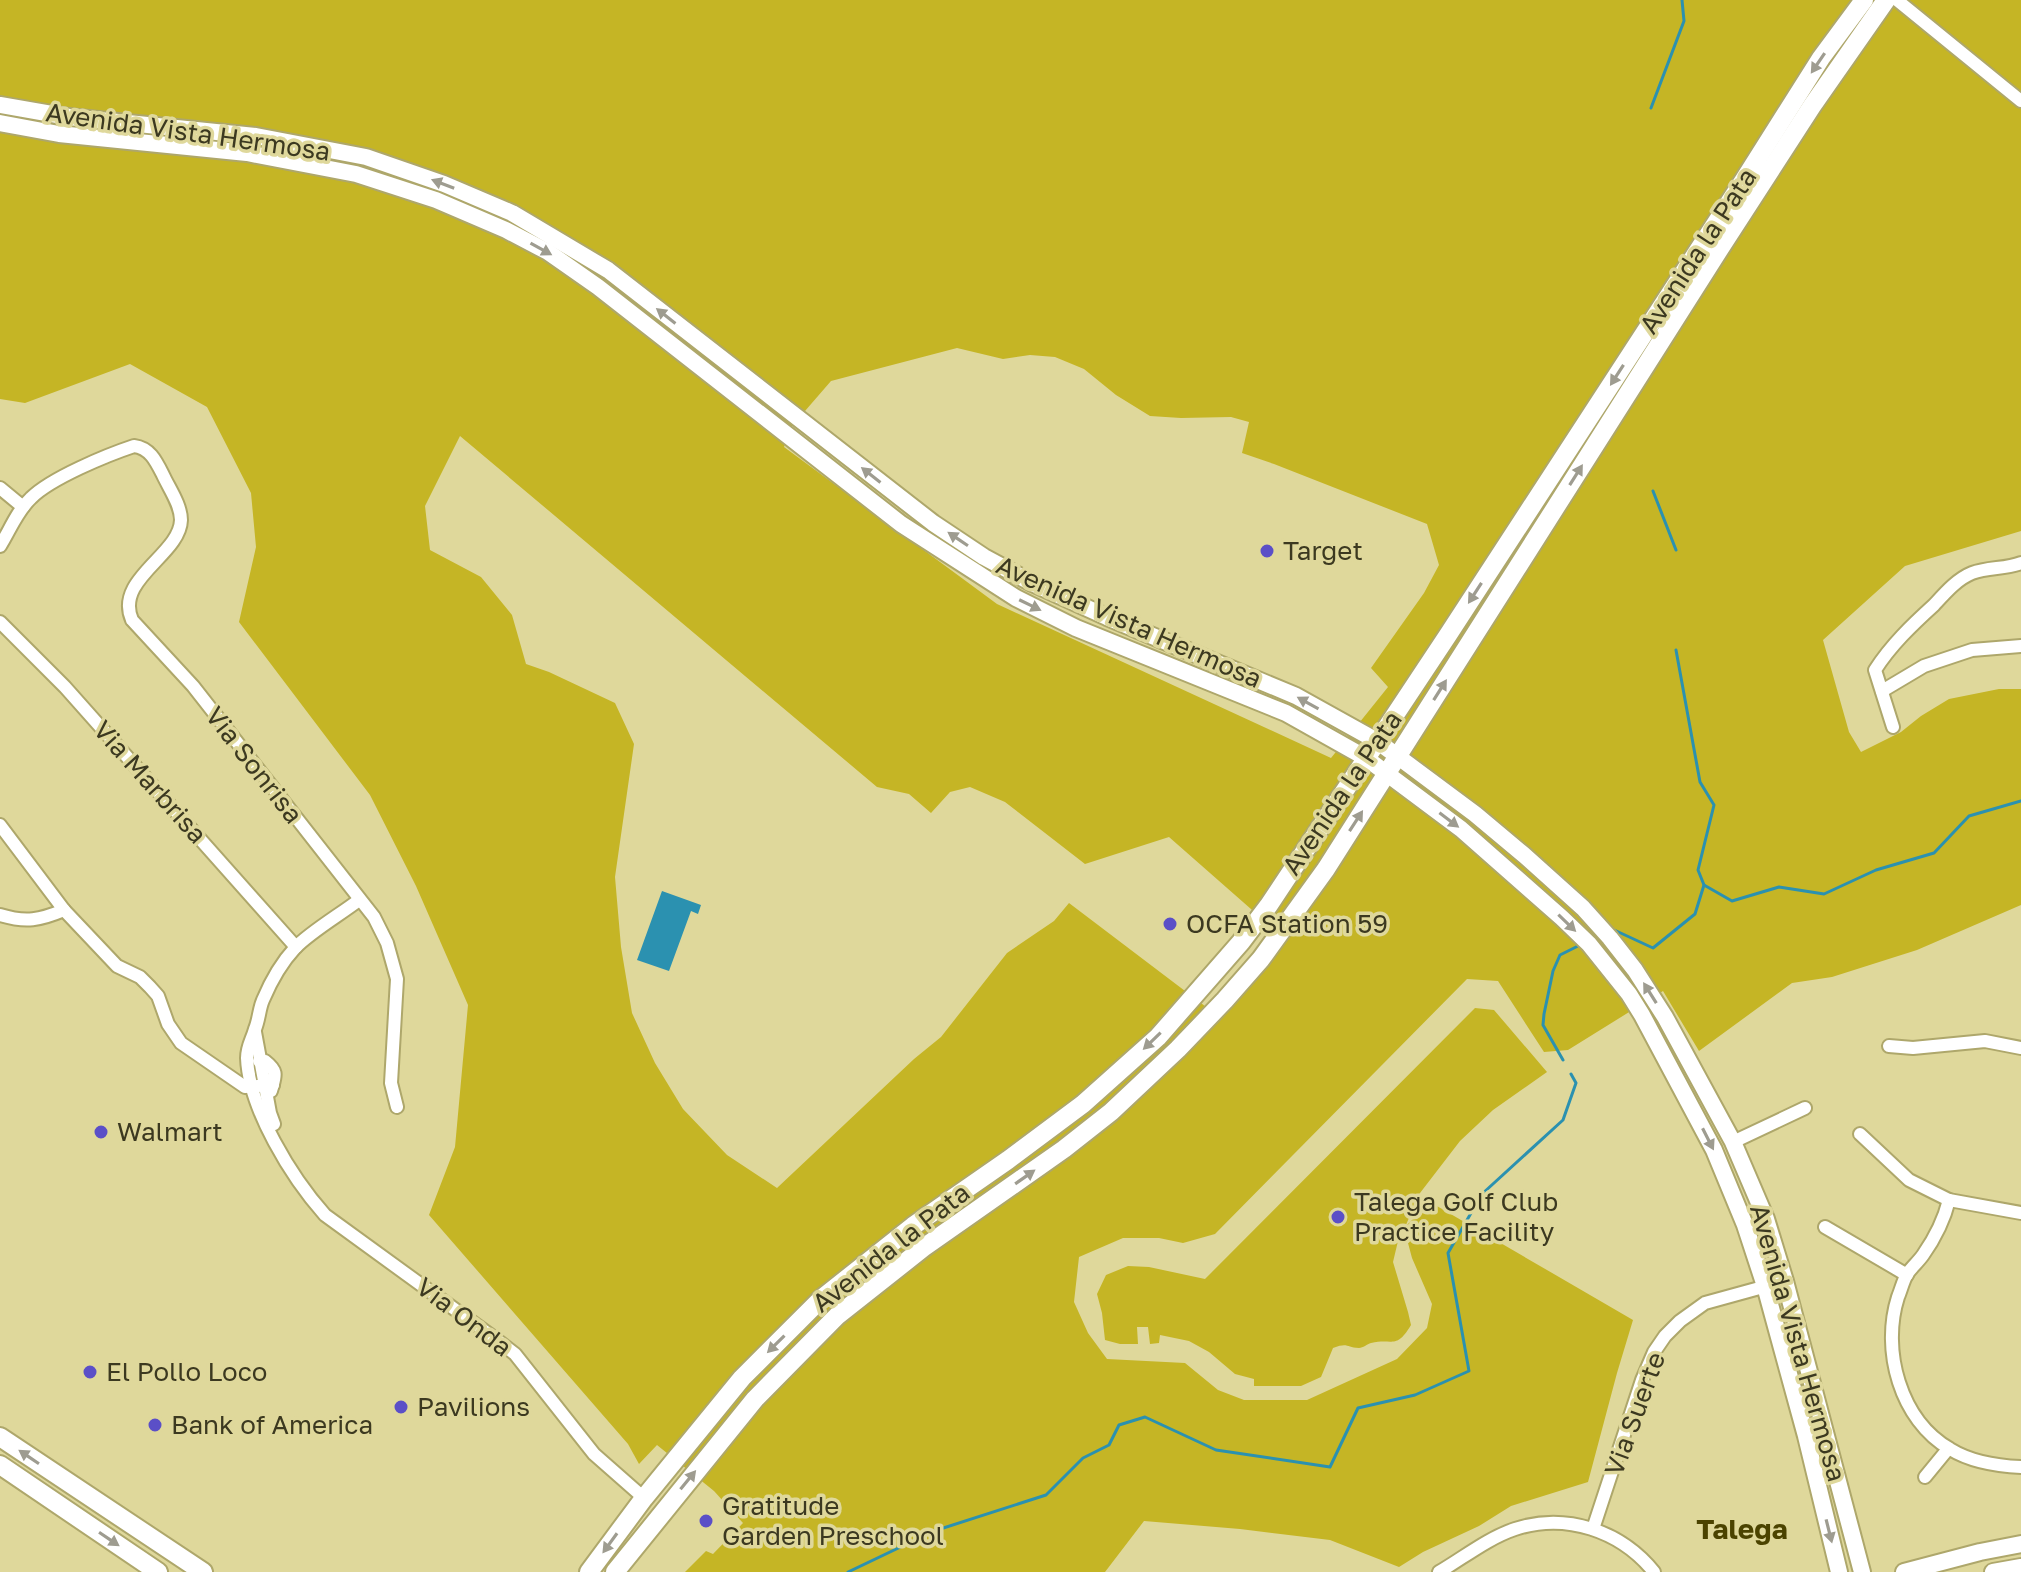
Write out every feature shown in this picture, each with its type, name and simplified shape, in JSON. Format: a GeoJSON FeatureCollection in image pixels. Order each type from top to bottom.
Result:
{"type":"FeatureCollection","features":[{"type":"Feature","properties":{"kind":"highway","name":"Avenida la Pata"},"geometry":{"type":"LineString","coordinates":[[589,1572],[644,1498],[742,1378],[821,1299],[913,1226],[1083,1104],[1158,1037],[1255,924],[1448,635],[1821,58],[1864,0]]}},
{"type":"Feature","properties":{"kind":"highway","name":"Avenida la Pata"},"geometry":{"type":"LineString","coordinates":[[615,1572],[755,1399],[837,1316],[923,1248],[1064,1149],[1111,1112],[1178,1049],[1252,969],[1326,869],[1719,250],[1820,94],[1886,0]]}},
{"type":"Feature","properties":{"kind":"highway"},"geometry":{"type":"LineString","coordinates":[[0,1437],[203,1572]]}},
{"type":"Feature","properties":{"kind":"highway"},"geometry":{"type":"LineString","coordinates":[[0,1465],[158,1572]]}},
{"type":"Feature","properties":{"kind":"highway"},"geometry":{"type":"LineString","coordinates":[[639,1541],[633,1531],[649,1511],[644,1498]]}},
{"type":"Feature","properties":{"kind":"main road","name":"Avenida Vista Hermosa"},"geometry":{"type":"LineString","coordinates":[[0,105],[69,117],[256,136],[366,157],[444,184],[512,213],[608,270],[933,523],[984,557],[1107,617],[1296,696],[1377,741],[1475,814],[1590,915],[1616,945],[1650,991],[1733,1142],[1766,1219],[1785,1281],[1862,1572]]}},
{"type":"Feature","properties":{"kind":"main road","name":"Avenida Vista Hermosa"},"geometry":{"type":"LineString","coordinates":[[0,123],[59,134],[247,153],[356,174],[436,200],[506,230],[548,252],[598,287],[901,524],[1016,598],[1076,628],[1286,713],[1366,758],[1461,829],[1562,918],[1601,958],[1636,1004],[1714,1150],[1745,1225],[1765,1286],[1839,1572]]}},
{"type":"Feature","properties":{"kind":"main road"},"geometry":{"type":"LineString","coordinates":[[1904,1572],[2021,1544]]}},
{"type":"Feature","properties":{"kind":"main road"},"geometry":{"type":"LineString","coordinates":[[1993,1572],[2021,1567]]}},
{"type":"Feature","properties":{"kind":"street"},"geometry":{"type":"LineString","coordinates":[[1897,0],[2021,101]]}},
{"type":"Feature","properties":{"kind":"street","name":"Via Sonrisa"},"geometry":{"type":"LineString","coordinates":[[23,507],[31,497],[70,473],[129,447],[139,446],[155,460],[180,510],[181,523],[176,536],[138,581],[128,598],[128,611],[132,620],[193,686],[374,917],[387,943],[397,979],[391,1083],[397,1107]]}},
{"type":"Feature","properties":{"kind":"street"},"geometry":{"type":"LineString","coordinates":[[0,488],[23,507],[0,546]]}},
{"type":"Feature","properties":{"kind":"street"},"geometry":{"type":"LineString","coordinates":[[1893,727],[1875,670],[1884,656],[1959,580],[1974,572],[2021,563]]}},
{"type":"Feature","properties":{"kind":"street","name":"Via Marbrisa"},"geometry":{"type":"LineString","coordinates":[[0,622],[65,687],[296,947]]}},
{"type":"Feature","properties":{"kind":"street"},"geometry":{"type":"LineString","coordinates":[[1882,691],[1924,666],[1972,650],[2021,646]]}},
{"type":"Feature","properties":{"kind":"street"},"geometry":{"type":"LineString","coordinates":[[0,825],[64,910],[117,966],[140,977],[158,996],[168,1024],[181,1043],[245,1087],[263,1086],[275,1073],[265,1061],[255,1062]]}},
{"type":"Feature","properties":{"kind":"street","name":"Via Onda"},"geometry":{"type":"LineString","coordinates":[[278,1146],[278,1134],[248,1042],[255,1032],[262,1002],[276,974],[296,947],[359,900]]}},
{"type":"Feature","properties":{"kind":"street"},"geometry":{"type":"LineString","coordinates":[[0,915],[25,920],[40,919],[64,910]]}},
{"type":"Feature","properties":{"kind":"street"},"geometry":{"type":"LineString","coordinates":[[1889,1046],[1913,1048],[1985,1041],[2021,1048]]}},
{"type":"Feature","properties":{"kind":"street","name":"Via Onda"},"geometry":{"type":"LineString","coordinates":[[263,1086],[262,1115],[288,1168],[325,1215],[515,1354],[594,1454],[644,1498]]}},
{"type":"Feature","properties":{"kind":"street"},"geometry":{"type":"LineString","coordinates":[[1733,1142],[1805,1108]]}},
{"type":"Feature","properties":{"kind":"street"},"geometry":{"type":"LineString","coordinates":[[1860,1134],[1909,1180],[1949,1200],[2021,1213]]}},
{"type":"Feature","properties":{"kind":"street"},"geometry":{"type":"LineString","coordinates":[[1949,1200],[1938,1232],[1907,1275],[1892,1320],[1894,1370],[1915,1415],[1948,1449],[1984,1463],[2021,1467]]}},
{"type":"Feature","properties":{"kind":"street"},"geometry":{"type":"LineString","coordinates":[[1825,1227],[1907,1275]]}},
{"type":"Feature","properties":{"kind":"street","name":"Via Suerte"},"geometry":{"type":"LineString","coordinates":[[1593,1529],[1642,1380],[1665,1336],[1705,1303],[1785,1281]]}},
{"type":"Feature","properties":{"kind":"street"},"geometry":{"type":"LineString","coordinates":[[1925,1477],[1948,1449]]}},
{"type":"Feature","properties":{"kind":"street"},"geometry":{"type":"LineString","coordinates":[[1439,1572],[1515,1529],[1546,1523],[1582,1525],[1610,1535],[1644,1559],[1654,1572]]}},
{"type":"Feature","properties":{"kind":"shaded area"},"geometry":{"type":"Polygon","coordinates":[[[0,0],[2021,0],[2021,531],[1905,566],[1823,640],[1849,732],[1861,752],[1901,732],[1949,699],[1999,689],[2021,689],[2021,905],[1917,950],[1832,977],[1792,983],[1699,1051],[1663,991],[1568,1050],[1544,1052],[1498,981],[1467,979],[1215,1234],[1183,1243],[1159,1238],[1123,1238],[1079,1257],[1074,1302],[1088,1333],[1107,1359],[1185,1363],[1218,1390],[1244,1400],[1307,1400],[1397,1359],[1427,1328],[1432,1304],[1412,1258],[1404,1228],[1393,1262],[1411,1325],[1406,1333],[1394,1342],[1371,1343],[1360,1348],[1345,1345],[1333,1348],[1321,1377],[1301,1386],[1254,1386],[1254,1379],[1235,1374],[1209,1352],[1189,1341],[1160,1335],[1159,1343],[1150,1344],[1148,1327],[1137,1327],[1138,1344],[1105,1340],[1097,1294],[1106,1275],[1128,1266],[1149,1267],[1205,1279],[1475,1008],[1494,1010],[1547,1072],[1493,1110],[1460,1141],[1420,1193],[1405,1227],[1430,1202],[1633,1320],[1588,1482],[1511,1506],[1399,1567],[1330,1540],[1144,1521],[1105,1572],[685,1572],[706,1551],[713,1554],[743,1523],[714,1491],[657,1445],[639,1464],[628,1444],[429,1215],[455,1147],[468,1005],[416,886],[370,795],[239,622],[256,547],[251,493],[207,407],[130,364],[25,403],[0,399],[0,0]],[[957,348],[831,381],[792,426],[784,447],[997,604],[1331,758],[1388,687],[1371,668],[1424,593],[1439,565],[1427,524],[1242,453],[1249,422],[1231,417],[1150,416],[1116,395],[1084,369],[1055,357],[1030,355],[1003,359],[957,348]],[[460,436],[425,506],[430,550],[481,577],[512,615],[526,664],[615,703],[634,744],[615,877],[621,947],[632,1013],[655,1063],[683,1109],[727,1155],[777,1188],[941,1037],[1007,953],[1054,921],[1069,903],[1218,1016],[1249,988],[1285,939],[1169,837],[1085,864],[1005,802],[970,787],[950,792],[931,813],[909,794],[877,787],[460,436]]]}},
{"type":"Feature","properties":{"kind":"water"},"geometry":{"type":"Polygon","coordinates":[[[662,891],[701,905],[698,914],[691,911],[669,971],[637,960],[662,891]]]}},
{"type":"Feature","properties":{"kind":"waterway"},"geometry":{"type":"LineString","coordinates":[[1651,108],[1684,21],[1682,0]]}},
{"type":"Feature","properties":{"kind":"waterway"},"geometry":{"type":"LineString","coordinates":[[1653,491],[1676,550]]}},
{"type":"Feature","properties":{"kind":"waterway"},"geometry":{"type":"LineString","coordinates":[[1676,650],[1700,782],[1714,805],[1698,870],[1704,885]]}},
{"type":"Feature","properties":{"kind":"waterway"},"geometry":{"type":"LineString","coordinates":[[1612,929],[1653,948],[1695,914],[1704,885],[1732,901],[1779,887],[1824,894],[1876,870],[1934,853],[1969,816],[2021,801]]}},
{"type":"Feature","properties":{"kind":"waterway"},"geometry":{"type":"LineString","coordinates":[[1563,1060],[1543,1025],[1544,1014],[1553,971],[1560,955],[1580,945]]}},
{"type":"Feature","properties":{"kind":"waterway"},"geometry":{"type":"LineString","coordinates":[[848,1572],[934,1531],[1046,1495],[1083,1458],[1109,1445],[1119,1425],[1145,1417],[1216,1450],[1330,1467],[1358,1408],[1415,1395],[1469,1371],[1448,1253],[1482,1194],[1563,1120],[1576,1083],[1571,1074]]}},
{"type":"Feature","properties":{"kind":"place","name":"Target"},"geometry":{"type":"Point","coordinates":[1267,551]}},
{"type":"Feature","properties":{"kind":"place","name":"OCFA Station 59"},"geometry":{"type":"Point","coordinates":[1170,924]}},
{"type":"Feature","properties":{"kind":"place","name":"Walmart"},"geometry":{"type":"Point","coordinates":[101,1132]}},
{"type":"Feature","properties":{"kind":"place","name":"Talega Golf Club Practice Facility"},"geometry":{"type":"Point","coordinates":[1338,1217]}},
{"type":"Feature","properties":{"kind":"place","name":"El Pollo Loco"},"geometry":{"type":"Point","coordinates":[90,1372]}},
{"type":"Feature","properties":{"kind":"place","name":"Pavilions"},"geometry":{"type":"Point","coordinates":[401,1407]}},
{"type":"Feature","properties":{"kind":"place","name":"Bank of America"},"geometry":{"type":"Point","coordinates":[155,1425]}},
{"type":"Feature","properties":{"kind":"place","name":"Gratitude Garden Preschool"},"geometry":{"type":"Point","coordinates":[706,1521]}},
{"type":"Feature","properties":{"kind":"district","name":"Talega"},"geometry":{"type":"Point","coordinates":[1742,1529]}}]}
